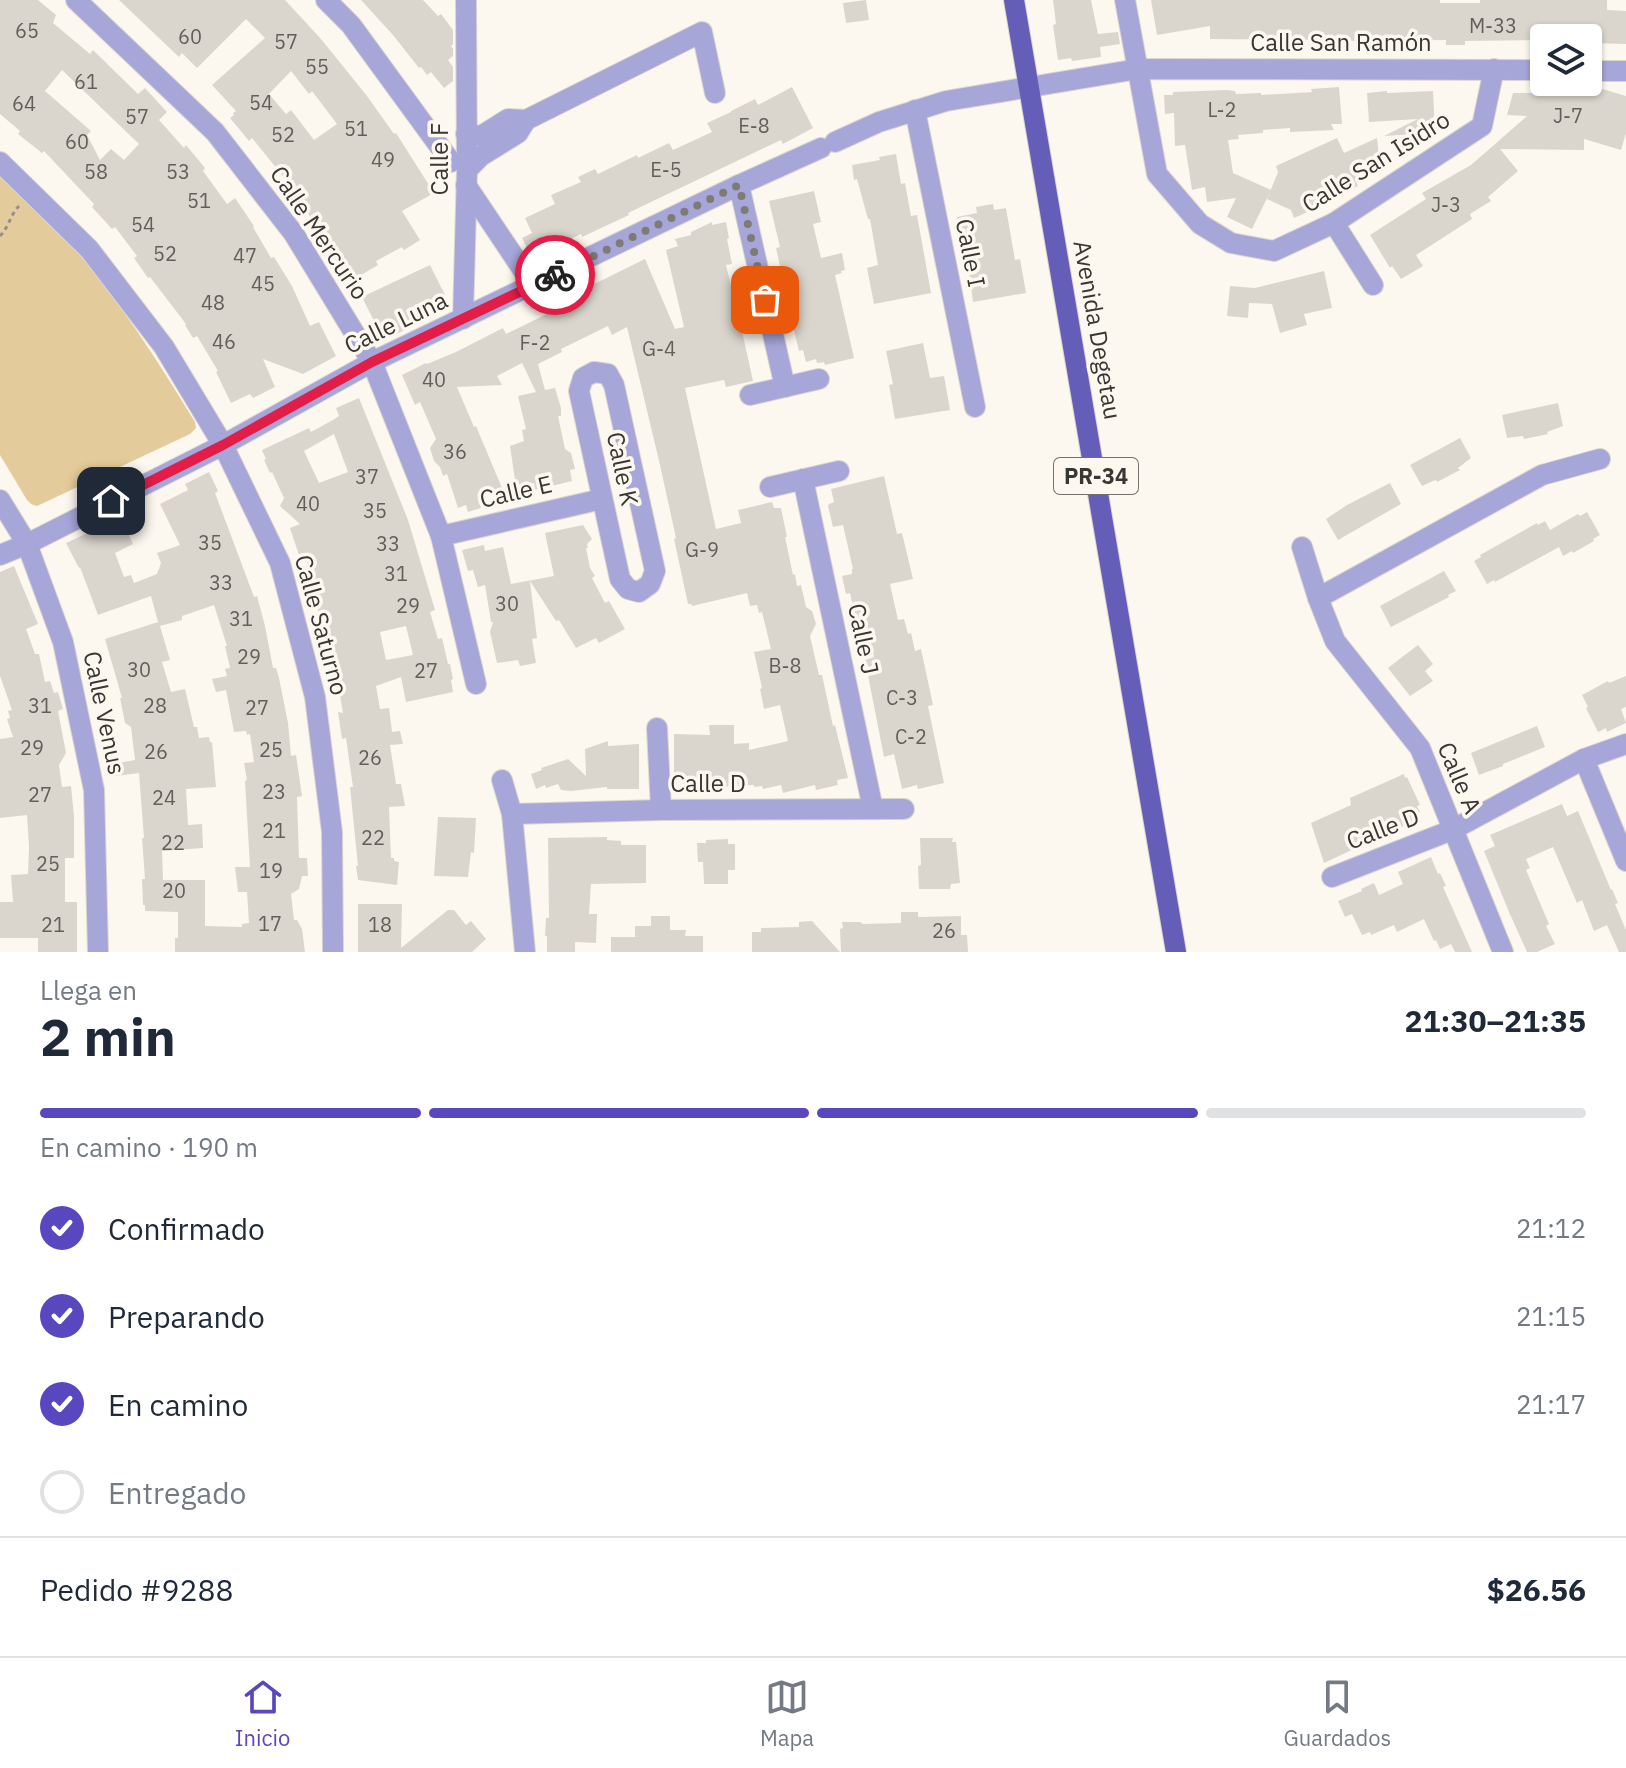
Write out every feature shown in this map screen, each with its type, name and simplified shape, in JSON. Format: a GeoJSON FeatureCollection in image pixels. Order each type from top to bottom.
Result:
{"type":"FeatureCollection","features":[{"type":"Feature","properties":{"kind":"main road","name":"Avenida Degetau"},"geometry":{"type":"LineString","coordinates":[[1014,0],[1176,952]]}},
{"type":"Feature","properties":{"kind":"street","name":"Calle Mercurio"},"geometry":{"type":"LineString","coordinates":[[76,0],[215,132],[294,234],[372,362],[441,536],[476,684]]}},
{"type":"Feature","properties":{"kind":"street"},"geometry":{"type":"LineString","coordinates":[[326,0],[351,25],[461,172],[533,285]]}},
{"type":"Feature","properties":{"kind":"street","name":"Calle F"},"geometry":{"type":"LineString","coordinates":[[463,319],[461,172],[466,134],[466,0]]}},
{"type":"Feature","properties":{"kind":"street","name":"Calle San Isidro"},"geometry":{"type":"LineString","coordinates":[[1125,0],[1157,174],[1200,224],[1231,243],[1274,251],[1334,223],[1482,126],[1494,69]]}},
{"type":"Feature","properties":{"kind":"street"},"geometry":{"type":"LineString","coordinates":[[466,134],[481,136],[508,119],[526,120],[702,32],[715,93]]}},
{"type":"Feature","properties":{"kind":"street","name":"Calle San Ramón"},"geometry":{"type":"LineString","coordinates":[[915,110],[946,101],[1138,69],[1530,70]]}},
{"type":"Feature","properties":{"kind":"street"},"geometry":{"type":"LineString","coordinates":[[1602,71],[1626,71]]}},
{"type":"Feature","properties":{"kind":"street","name":"Calle Luna"},"geometry":{"type":"LineString","coordinates":[[0,555],[223,445],[372,362],[739,185],[879,122],[915,110]]}},
{"type":"Feature","properties":{"kind":"street","name":"Calle I"},"geometry":{"type":"LineString","coordinates":[[915,110],[975,407]]}},
{"type":"Feature","properties":{"kind":"street"},"geometry":{"type":"LineString","coordinates":[[461,172],[518,133],[526,120]]}},
{"type":"Feature","properties":{"kind":"street","name":"Calle Saturno"},"geometry":{"type":"LineString","coordinates":[[0,162],[89,249],[164,347],[223,445],[280,563],[315,697],[332,832],[333,952]]}},
{"type":"Feature","properties":{"kind":"street"},"geometry":{"type":"LineString","coordinates":[[739,185],[785,387]]}},
{"type":"Feature","properties":{"kind":"street"},"geometry":{"type":"LineString","coordinates":[[1334,223],[1373,285]]}},
{"type":"Feature","properties":{"kind":"street","name":"Calle K"},"geometry":{"type":"LineString","coordinates":[[594,372],[608,374],[614,385],[655,571],[650,584],[639,592],[628,589],[620,579],[602,499],[579,391],[583,378],[594,372]]}},
{"type":"Feature","properties":{"kind":"street"},"geometry":{"type":"LineString","coordinates":[[750,395],[819,379]]}},
{"type":"Feature","properties":{"kind":"street"},"geometry":{"type":"LineString","coordinates":[[1318,598],[1542,475],[1600,459]]}},
{"type":"Feature","properties":{"kind":"street"},"geometry":{"type":"LineString","coordinates":[[770,487],[839,471]]}},
{"type":"Feature","properties":{"kind":"street","name":"Calle J"},"geometry":{"type":"LineString","coordinates":[[803,479],[873,809]]}},
{"type":"Feature","properties":{"kind":"street","name":"Calle E"},"geometry":{"type":"LineString","coordinates":[[441,536],[602,499]]}},
{"type":"Feature","properties":{"kind":"street","name":"Calle Venus"},"geometry":{"type":"LineString","coordinates":[[0,500],[27,544],[63,642],[94,790],[98,952]]}},
{"type":"Feature","properties":{"kind":"street","name":"Calle A"},"geometry":{"type":"LineString","coordinates":[[1302,547],[1335,641],[1420,748],[1503,952]]}},
{"type":"Feature","properties":{"kind":"street"},"geometry":{"type":"LineString","coordinates":[[657,728],[661,810]]}},
{"type":"Feature","properties":{"kind":"street","name":"Calle D"},"geometry":{"type":"LineString","coordinates":[[1332,877],[1452,830],[1584,759],[1626,744]]}},
{"type":"Feature","properties":{"kind":"street"},"geometry":{"type":"LineString","coordinates":[[1584,759],[1626,861]]}},
{"type":"Feature","properties":{"kind":"street"},"geometry":{"type":"LineString","coordinates":[[502,780],[512,814],[525,952]]}},
{"type":"Feature","properties":{"kind":"street","name":"Calle D"},"geometry":{"type":"LineString","coordinates":[[512,814],[904,809]]}},
{"type":"Feature","properties":{"kind":"path"},"geometry":{"type":"LineString","coordinates":[[0,236],[15,210],[33,193]]}},
{"type":"Feature","properties":{"kind":"shaded area"},"geometry":{"type":"Polygon","coordinates":[[[0,173],[66,239],[102,282],[150,351],[196,428],[190,434],[37,506],[27,500],[0,455],[0,173]]]}},
{"type":"Feature","properties":{"kind":"building"},"geometry":{"type":"Polygon","coordinates":[[[0,0],[38,0],[56,15],[53,23],[90,54],[93,50],[138,94],[145,88],[167,112],[159,120],[205,168],[203,171],[227,204],[235,198],[271,258],[274,257],[292,286],[310,326],[319,322],[336,356],[303,374],[263,359],[275,387],[253,398],[250,394],[231,403],[218,371],[197,336],[193,338],[115,227],[112,229],[92,207],[94,204],[44,151],[42,153],[18,134],[20,131],[0,114],[0,0]],[[62,70],[45,91],[91,131],[87,135],[100,160],[111,149],[124,160],[139,144],[62,70]]]}},
{"type":"Feature","properties":{"kind":"building"},"geometry":{"type":"Polygon","coordinates":[[[119,0],[285,0],[321,39],[396,133],[434,193],[402,211],[420,240],[376,261],[378,265],[351,281],[318,217],[312,220],[288,179],[230,118],[236,111],[212,85],[265,38],[246,19],[197,68],[182,53],[179,57],[119,0]],[[291,71],[269,94],[286,114],[291,110],[314,140],[337,124],[312,91],[309,94],[291,71]]]}},
{"type":"Feature","properties":{"kind":"building"},"geometry":{"type":"Polygon","coordinates":[[[361,0],[423,0],[438,16],[441,14],[453,30],[453,56],[448,60],[453,67],[453,81],[444,88],[431,72],[427,75],[419,68],[361,0]]]}},
{"type":"Feature","properties":{"kind":"building"},"geometry":{"type":"Polygon","coordinates":[[[866,0],[869,20],[846,23],[843,3],[866,0]]]}},
{"type":"Feature","properties":{"kind":"building"},"geometry":{"type":"Polygon","coordinates":[[[1053,0],[1091,0],[1098,34],[1118,32],[1120,44],[1100,47],[1101,57],[1058,60],[1053,0]]]}},
{"type":"Feature","properties":{"kind":"building"},"geometry":{"type":"Polygon","coordinates":[[[1151,0],[1440,0],[1440,3],[1480,3],[1480,0],[1607,0],[1607,10],[1626,11],[1626,44],[1602,43],[1602,24],[1530,24],[1530,40],[1465,41],[1465,45],[1446,45],[1446,40],[1312,44],[1312,40],[1210,39],[1210,26],[1157,35],[1151,0]]]}},
{"type":"Feature","properties":{"kind":"building"},"geometry":{"type":"Polygon","coordinates":[[[792,87],[813,128],[783,144],[781,140],[582,237],[581,234],[541,253],[540,250],[530,254],[522,238],[532,233],[525,218],[555,204],[551,195],[581,182],[578,177],[595,169],[598,174],[669,143],[673,150],[712,132],[707,123],[755,99],[758,105],[792,87]]]}},
{"type":"Feature","properties":{"kind":"building"},"geometry":{"type":"Polygon","coordinates":[[[1339,87],[1342,124],[1331,124],[1334,130],[1263,130],[1263,133],[1238,135],[1239,139],[1228,140],[1233,173],[1271,190],[1252,229],[1227,217],[1236,198],[1207,202],[1205,187],[1192,190],[1185,145],[1175,146],[1174,113],[1165,114],[1164,95],[1227,90],[1236,94],[1261,95],[1339,87]]]}},
{"type":"Feature","properties":{"kind":"building"},"geometry":{"type":"Polygon","coordinates":[[[1602,89],[1626,96],[1626,133],[1621,150],[1584,139],[1584,150],[1500,149],[1518,171],[1488,197],[1491,201],[1470,214],[1472,219],[1416,255],[1423,266],[1401,279],[1392,266],[1390,268],[1370,235],[1426,199],[1422,193],[1471,165],[1527,116],[1507,115],[1513,93],[1530,93],[1530,96],[1602,96],[1602,89]]]}},
{"type":"Feature","properties":{"kind":"building"},"geometry":{"type":"Polygon","coordinates":[[[1433,91],[1435,133],[1384,136],[1418,119],[1369,122],[1367,93],[1433,91]]]}},
{"type":"Feature","properties":{"kind":"building"},"geometry":{"type":"Polygon","coordinates":[[[1337,138],[1344,153],[1377,138],[1379,157],[1358,163],[1365,177],[1356,181],[1358,186],[1294,218],[1291,210],[1267,199],[1278,172],[1276,166],[1337,138]]]}},
{"type":"Feature","properties":{"kind":"building"},"geometry":{"type":"Polygon","coordinates":[[[896,154],[911,216],[917,215],[931,293],[874,304],[867,268],[878,265],[870,219],[857,179],[854,180],[852,165],[896,154]]]}},
{"type":"Feature","properties":{"kind":"building"},"geometry":{"type":"Polygon","coordinates":[[[814,191],[821,222],[813,224],[821,258],[842,253],[845,270],[835,275],[854,358],[825,365],[824,362],[817,363],[816,359],[806,362],[803,350],[799,351],[779,276],[782,275],[776,248],[780,247],[769,201],[814,191]]]}},
{"type":"Feature","properties":{"kind":"building"},"geometry":{"type":"Polygon","coordinates":[[[993,204],[994,210],[1006,208],[1015,260],[1020,259],[1026,293],[973,302],[967,257],[964,258],[957,217],[977,213],[976,207],[993,204]]]}},
{"type":"Feature","properties":{"kind":"building"},"geometry":{"type":"Polygon","coordinates":[[[712,222],[712,225],[726,222],[732,264],[726,265],[738,315],[743,314],[746,330],[742,331],[753,381],[726,387],[724,380],[685,388],[716,529],[741,523],[738,510],[772,502],[774,508],[781,508],[793,575],[797,586],[801,585],[806,607],[812,611],[816,624],[810,636],[848,778],[837,780],[838,785],[816,790],[815,785],[783,793],[781,785],[763,789],[754,785],[683,789],[682,774],[674,774],[674,734],[710,735],[709,725],[734,725],[734,744],[749,743],[749,750],[788,741],[780,705],[764,709],[754,652],[771,649],[762,612],[759,613],[757,605],[750,606],[747,593],[692,606],[688,604],[660,465],[627,327],[612,335],[608,326],[538,364],[545,390],[555,388],[561,408],[561,416],[558,416],[565,449],[571,453],[575,469],[570,470],[572,481],[535,490],[534,483],[516,487],[510,446],[524,441],[522,430],[526,429],[518,396],[536,392],[522,363],[497,376],[502,385],[457,387],[502,488],[478,498],[481,508],[468,512],[466,505],[458,508],[447,474],[443,476],[434,461],[430,448],[436,439],[420,402],[415,405],[402,375],[503,328],[506,334],[549,313],[547,309],[564,299],[645,259],[675,329],[684,327],[666,250],[678,246],[675,239],[691,235],[691,232],[712,222]]]}},
{"type":"Feature","properties":{"kind":"building"},"geometry":{"type":"Polygon","coordinates":[[[430,265],[445,295],[409,318],[412,326],[395,335],[391,327],[380,333],[362,297],[430,265]]]}},
{"type":"Feature","properties":{"kind":"building"},"geometry":{"type":"Polygon","coordinates":[[[1324,271],[1332,308],[1304,314],[1307,325],[1280,333],[1272,304],[1249,303],[1248,318],[1227,316],[1230,286],[1255,288],[1324,271]]]}},
{"type":"Feature","properties":{"kind":"building"},"geometry":{"type":"Polygon","coordinates":[[[923,343],[930,378],[944,376],[950,410],[895,419],[889,385],[893,384],[886,351],[923,343]]]}},
{"type":"Feature","properties":{"kind":"building"},"geometry":{"type":"Polygon","coordinates":[[[359,398],[408,520],[435,610],[430,612],[438,639],[442,638],[453,679],[453,692],[406,702],[401,677],[376,686],[380,709],[389,708],[392,732],[400,731],[403,744],[390,745],[396,784],[401,784],[405,806],[389,807],[391,858],[399,862],[397,885],[358,880],[350,787],[353,787],[346,738],[342,739],[338,712],[343,713],[332,648],[328,648],[306,559],[301,561],[290,528],[300,524],[280,506],[284,498],[262,450],[309,428],[311,432],[333,420],[339,416],[336,408],[359,398]],[[334,434],[304,451],[319,483],[348,472],[334,434]],[[406,626],[380,632],[386,660],[413,655],[406,626]]]}},
{"type":"Feature","properties":{"kind":"building"},"geometry":{"type":"Polygon","coordinates":[[[1558,403],[1563,426],[1548,434],[1524,439],[1523,436],[1507,438],[1502,415],[1558,403]]]}},
{"type":"Feature","properties":{"kind":"building"},"geometry":{"type":"Polygon","coordinates":[[[1460,438],[1471,458],[1458,468],[1460,470],[1422,486],[1410,465],[1460,438]]]}},
{"type":"Feature","properties":{"kind":"building"},"geometry":{"type":"Polygon","coordinates":[[[209,472],[254,597],[257,596],[273,668],[276,668],[279,678],[291,756],[296,755],[302,796],[297,797],[299,858],[307,858],[308,876],[302,876],[299,889],[291,894],[294,920],[302,929],[305,952],[175,952],[178,912],[145,911],[143,905],[144,838],[139,773],[109,777],[107,765],[135,760],[131,727],[125,723],[122,698],[105,639],[158,622],[151,596],[98,615],[80,567],[66,543],[109,523],[112,527],[119,523],[133,544],[115,553],[124,577],[131,575],[134,583],[157,574],[161,563],[157,553],[180,545],[160,504],[188,490],[185,484],[209,472]],[[214,605],[160,626],[170,660],[162,662],[171,692],[185,689],[199,738],[209,737],[212,742],[216,787],[186,789],[188,825],[202,824],[203,848],[162,851],[163,880],[205,880],[205,926],[242,927],[242,924],[249,923],[247,892],[238,892],[235,867],[250,867],[244,763],[254,762],[250,734],[247,735],[246,731],[234,732],[226,690],[216,692],[212,679],[227,676],[225,669],[230,668],[227,646],[214,605]]]}},
{"type":"Feature","properties":{"kind":"building"},"geometry":{"type":"Polygon","coordinates":[[[884,476],[897,534],[902,533],[913,579],[890,584],[898,620],[904,619],[915,651],[921,649],[933,705],[928,706],[944,783],[918,789],[917,785],[902,789],[894,754],[884,757],[865,660],[874,657],[866,623],[857,625],[850,593],[846,594],[842,576],[852,574],[853,569],[843,525],[833,527],[828,506],[834,502],[831,489],[884,476]]]}},
{"type":"Feature","properties":{"kind":"building"},"geometry":{"type":"Polygon","coordinates":[[[1390,483],[1401,504],[1338,540],[1326,519],[1390,483]]]}},
{"type":"Feature","properties":{"kind":"building"},"geometry":{"type":"Polygon","coordinates":[[[1587,512],[1600,535],[1594,541],[1563,556],[1559,547],[1487,584],[1474,561],[1480,555],[1537,523],[1545,521],[1550,530],[1587,512]]]}},
{"type":"Feature","properties":{"kind":"building"},"geometry":{"type":"Polygon","coordinates":[[[583,525],[592,539],[586,548],[595,576],[592,578],[605,603],[609,601],[625,629],[599,643],[596,638],[576,648],[530,581],[537,638],[532,639],[536,663],[520,666],[518,660],[497,663],[485,585],[478,587],[473,570],[468,571],[462,550],[484,545],[485,551],[503,547],[511,584],[554,576],[545,533],[583,525]]]}},
{"type":"Feature","properties":{"kind":"building"},"geometry":{"type":"Polygon","coordinates":[[[14,566],[38,624],[26,629],[35,654],[39,654],[45,682],[50,681],[54,693],[58,692],[63,709],[58,711],[66,753],[59,765],[62,787],[71,786],[74,816],[74,858],[65,858],[65,902],[77,902],[77,952],[38,952],[38,938],[0,938],[0,902],[13,902],[11,875],[28,874],[27,815],[0,818],[0,739],[13,737],[7,719],[10,718],[8,711],[12,710],[0,676],[0,572],[14,566]]]}},
{"type":"Feature","properties":{"kind":"building"},"geometry":{"type":"Polygon","coordinates":[[[1444,571],[1456,591],[1391,627],[1380,606],[1444,571]]]}},
{"type":"Feature","properties":{"kind":"building"},"geometry":{"type":"Polygon","coordinates":[[[1418,645],[1433,664],[1425,671],[1433,681],[1410,696],[1388,668],[1418,645]]]}},
{"type":"Feature","properties":{"kind":"building"},"geometry":{"type":"Polygon","coordinates":[[[1626,676],[1626,707],[1621,709],[1626,723],[1607,732],[1606,728],[1598,732],[1582,695],[1608,681],[1626,676]]]}},
{"type":"Feature","properties":{"kind":"building"},"geometry":{"type":"Polygon","coordinates":[[[1537,726],[1545,747],[1479,775],[1471,753],[1537,726]]]}},
{"type":"Feature","properties":{"kind":"building"},"geometry":{"type":"Polygon","coordinates":[[[608,741],[608,746],[639,744],[639,789],[607,787],[571,791],[561,790],[558,784],[536,789],[531,774],[568,759],[586,776],[585,749],[608,741]]]}},
{"type":"Feature","properties":{"kind":"building"},"geometry":{"type":"Polygon","coordinates":[[[1404,774],[1420,805],[1417,806],[1420,812],[1411,816],[1414,821],[1324,863],[1311,823],[1351,805],[1350,798],[1404,774]]]}},
{"type":"Feature","properties":{"kind":"building"},"geometry":{"type":"Polygon","coordinates":[[[1562,804],[1567,816],[1578,811],[1612,889],[1626,930],[1626,952],[1619,952],[1607,925],[1594,931],[1582,900],[1577,903],[1553,847],[1526,859],[1530,868],[1526,870],[1555,944],[1537,952],[1527,952],[1509,912],[1484,851],[1495,846],[1490,835],[1562,804]]]}},
{"type":"Feature","properties":{"kind":"building"},"geometry":{"type":"Polygon","coordinates":[[[438,817],[476,818],[474,853],[471,852],[468,877],[434,876],[438,817]]]}},
{"type":"Feature","properties":{"kind":"building"},"geometry":{"type":"Polygon","coordinates":[[[607,837],[607,840],[621,841],[621,845],[646,845],[646,883],[591,884],[589,914],[597,914],[596,943],[575,942],[575,952],[547,952],[548,838],[607,837]]]}},
{"type":"Feature","properties":{"kind":"building"},"geometry":{"type":"Polygon","coordinates":[[[920,838],[953,838],[960,883],[951,884],[950,889],[919,889],[920,838]]]}},
{"type":"Feature","properties":{"kind":"building"},"geometry":{"type":"Polygon","coordinates":[[[728,839],[728,844],[735,844],[735,870],[728,870],[728,884],[704,884],[703,862],[698,862],[697,843],[728,839]]]}},
{"type":"Feature","properties":{"kind":"building"},"geometry":{"type":"Polygon","coordinates":[[[1431,857],[1472,952],[1455,952],[1451,944],[1440,949],[1424,919],[1397,932],[1394,925],[1371,935],[1370,932],[1362,935],[1352,914],[1345,917],[1338,901],[1374,883],[1379,895],[1403,884],[1398,872],[1431,857]]]}},
{"type":"Feature","properties":{"kind":"building"},"geometry":{"type":"Polygon","coordinates":[[[358,904],[402,904],[401,948],[448,910],[454,910],[466,925],[471,921],[486,939],[472,952],[358,952],[358,904]]]}},
{"type":"Feature","properties":{"kind":"building"},"geometry":{"type":"Polygon","coordinates":[[[901,912],[918,912],[918,917],[961,916],[961,935],[967,935],[968,952],[841,952],[842,922],[901,923],[901,912]]]}},
{"type":"Feature","properties":{"kind":"building"},"geometry":{"type":"Polygon","coordinates":[[[651,916],[670,916],[670,930],[686,930],[685,936],[703,936],[703,952],[611,952],[611,937],[635,937],[635,926],[651,926],[651,916]]]}},
{"type":"Feature","properties":{"kind":"building"},"geometry":{"type":"Polygon","coordinates":[[[812,921],[840,952],[752,952],[752,932],[761,932],[761,928],[799,927],[799,922],[812,921]]]}},
{"type":"Feature","properties":{"kind":"way so far"},"geometry":{"type":"LineString","coordinates":[[555,275],[739,185],[765,300]]}},
{"type":"Feature","properties":{"kind":"route"},"geometry":{"type":"LineString","coordinates":[[111,501],[223,445],[372,362],[555,275]]}}]}
